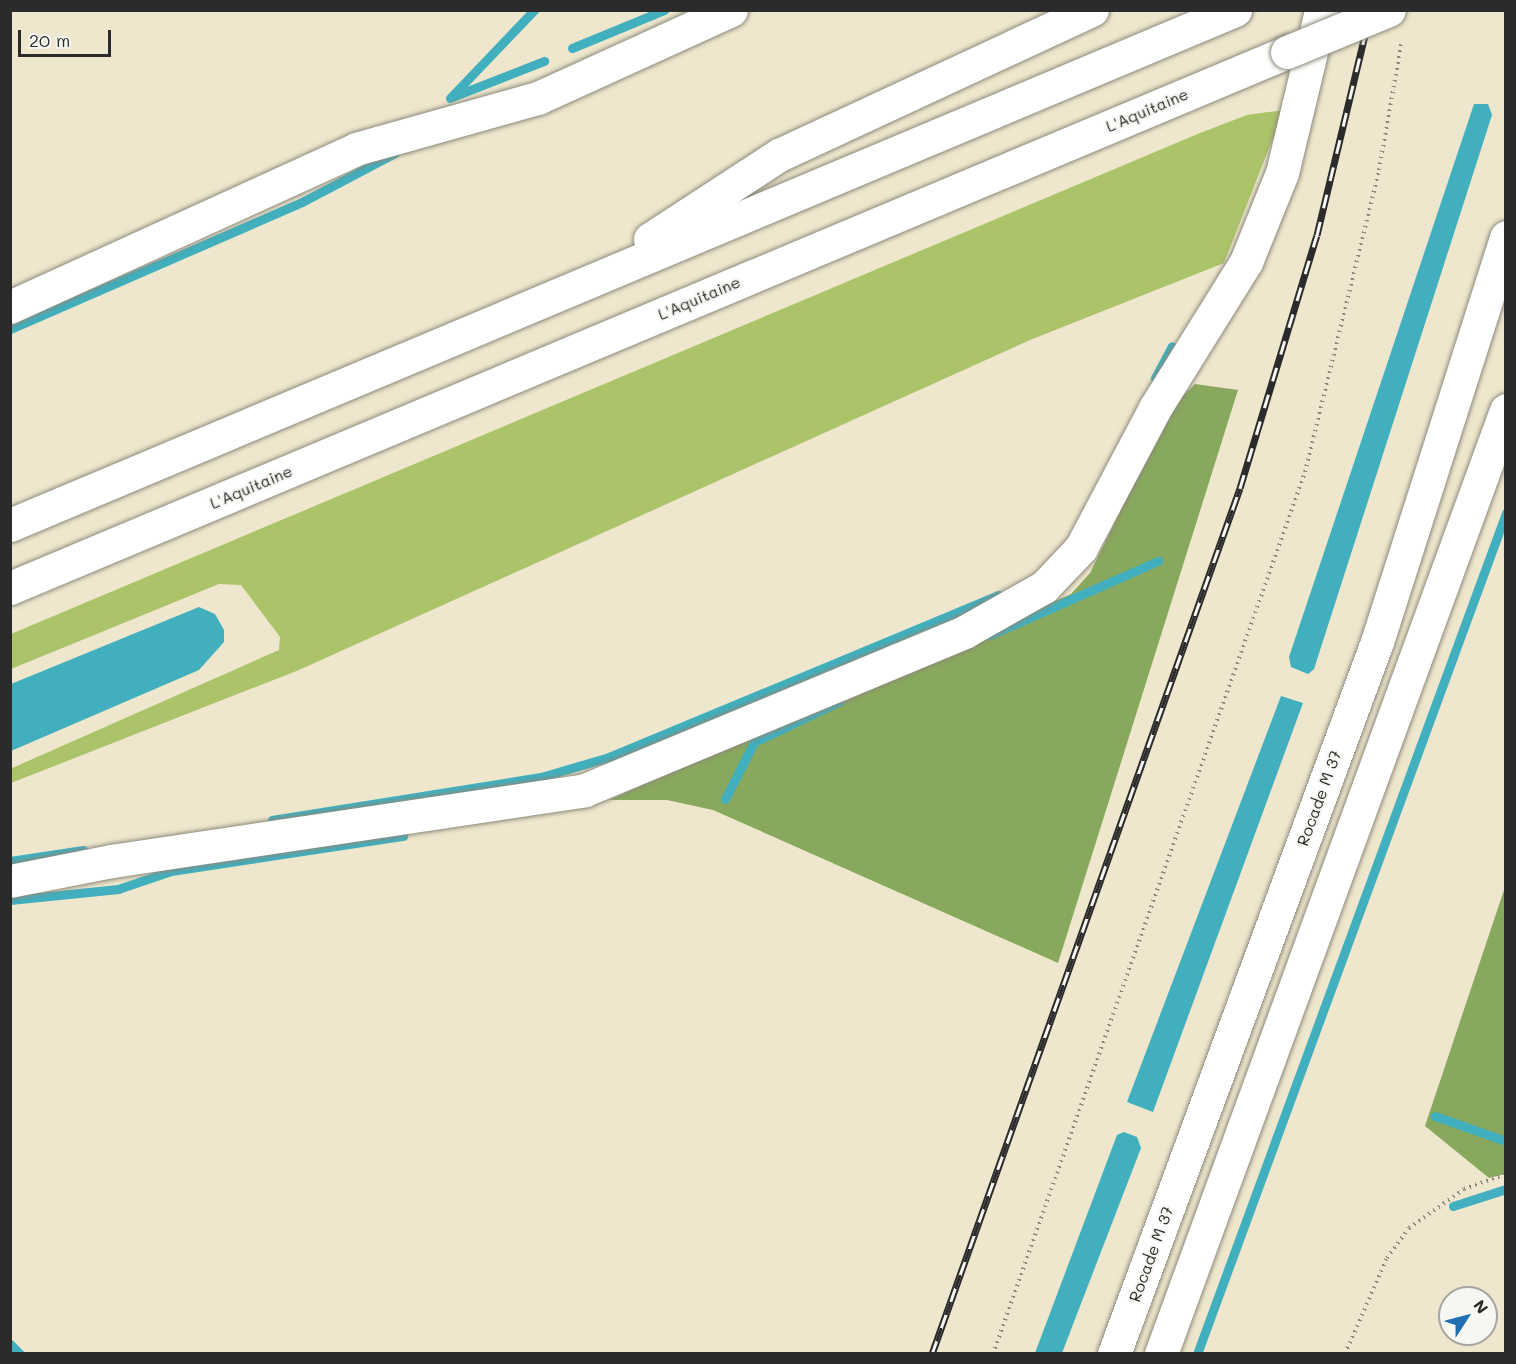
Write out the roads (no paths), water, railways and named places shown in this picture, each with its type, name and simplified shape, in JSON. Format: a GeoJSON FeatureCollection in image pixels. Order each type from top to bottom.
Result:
{"type":"FeatureCollection","features":[{"type":"Feature","properties":{"kind":"main road"},"geometry":{"type":"LineString","coordinates":[[10,307],[356,149],[538,98],[731,10]]}},
{"type":"Feature","properties":{"kind":"main road"},"geometry":{"type":"LineString","coordinates":[[575,287],[779,155],[1092,10]]}},
{"type":"Feature","properties":{"kind":"main road"},"geometry":{"type":"LineString","coordinates":[[10,525],[1234,10]]}},
{"type":"Feature","properties":{"kind":"main road"},"geometry":{"type":"LineString","coordinates":[[10,881],[112,861],[585,790],[964,632],[1038,592],[1081,548],[1160,398],[1246,262],[1282,173],[1321,10]]}},
{"type":"Feature","properties":{"kind":"main road","name":"L'Aquitaine"},"geometry":{"type":"LineString","coordinates":[[10,588],[1287,52],[1397,21]]}},
{"type":"Feature","properties":{"kind":"main road","name":"Rocade M 37"},"geometry":{"type":"LineString","coordinates":[[1114,1353],[1377,642],[1506,237]]}},
{"type":"Feature","properties":{"kind":"main road"},"geometry":{"type":"LineString","coordinates":[[1161,1353],[1506,410]]}},
{"type":"Feature","properties":{"kind":"water"},"geometry":{"type":"Polygon","coordinates":[[[1474,104],[1488,104],[1492,115],[1314,669],[1308,674],[1291,667],[1289,657],[1474,104]]]}},
{"type":"Feature","properties":{"kind":"water"},"geometry":{"type":"Polygon","coordinates":[[[199,607],[215,614],[224,630],[224,642],[199,670],[11,751],[11,684],[199,607]]]}},
{"type":"Feature","properties":{"kind":"water"},"geometry":{"type":"Polygon","coordinates":[[[1281,696],[1303,703],[1153,1112],[1127,1102],[1281,696]]]}},
{"type":"Feature","properties":{"kind":"water"},"geometry":{"type":"Polygon","coordinates":[[[1124,1132],[1137,1137],[1141,1148],[1062,1353],[1035,1353],[1117,1135],[1124,1132]]]}},
{"type":"Feature","properties":{"kind":"waterway"},"geometry":{"type":"LineString","coordinates":[[450,98],[534,10]]}},
{"type":"Feature","properties":{"kind":"waterway"},"geometry":{"type":"LineString","coordinates":[[572,48],[664,10]]}},
{"type":"Feature","properties":{"kind":"waterway"},"geometry":{"type":"LineString","coordinates":[[452,97],[544,61]]}},
{"type":"Feature","properties":{"kind":"waterway"},"geometry":{"type":"LineString","coordinates":[[10,329],[302,202],[395,153]]}},
{"type":"Feature","properties":{"kind":"waterway"},"geometry":{"type":"LineString","coordinates":[[1155,378],[1172,346]]}},
{"type":"Feature","properties":{"kind":"waterway"},"geometry":{"type":"LineString","coordinates":[[1197,1354],[1506,513]]}},
{"type":"Feature","properties":{"kind":"waterway"},"geometry":{"type":"LineString","coordinates":[[990,635],[1158,561]]}},
{"type":"Feature","properties":{"kind":"waterway"},"geometry":{"type":"LineString","coordinates":[[272,820],[541,777],[609,757],[999,595]]}},
{"type":"Feature","properties":{"kind":"waterway"},"geometry":{"type":"LineString","coordinates":[[725,799],[754,742],[840,701]]}},
{"type":"Feature","properties":{"kind":"waterway"},"geometry":{"type":"LineString","coordinates":[[10,900],[118,889],[171,871],[403,836]]}},
{"type":"Feature","properties":{"kind":"waterway"},"geometry":{"type":"LineString","coordinates":[[10,861],[83,850]]}},
{"type":"Feature","properties":{"kind":"waterway"},"geometry":{"type":"LineString","coordinates":[[1435,1116],[1506,1141]]}},
{"type":"Feature","properties":{"kind":"waterway"},"geometry":{"type":"LineString","coordinates":[[1453,1206],[1506,1189]]}},
{"type":"Feature","properties":{"kind":"waterway"},"geometry":{"type":"LineString","coordinates":[[10,1344],[20,1354]]}},
{"type":"Feature","properties":{"kind":"railway"},"geometry":{"type":"LineString","coordinates":[[932,1354],[1240,488],[1317,235],[1371,10]]}}]}
